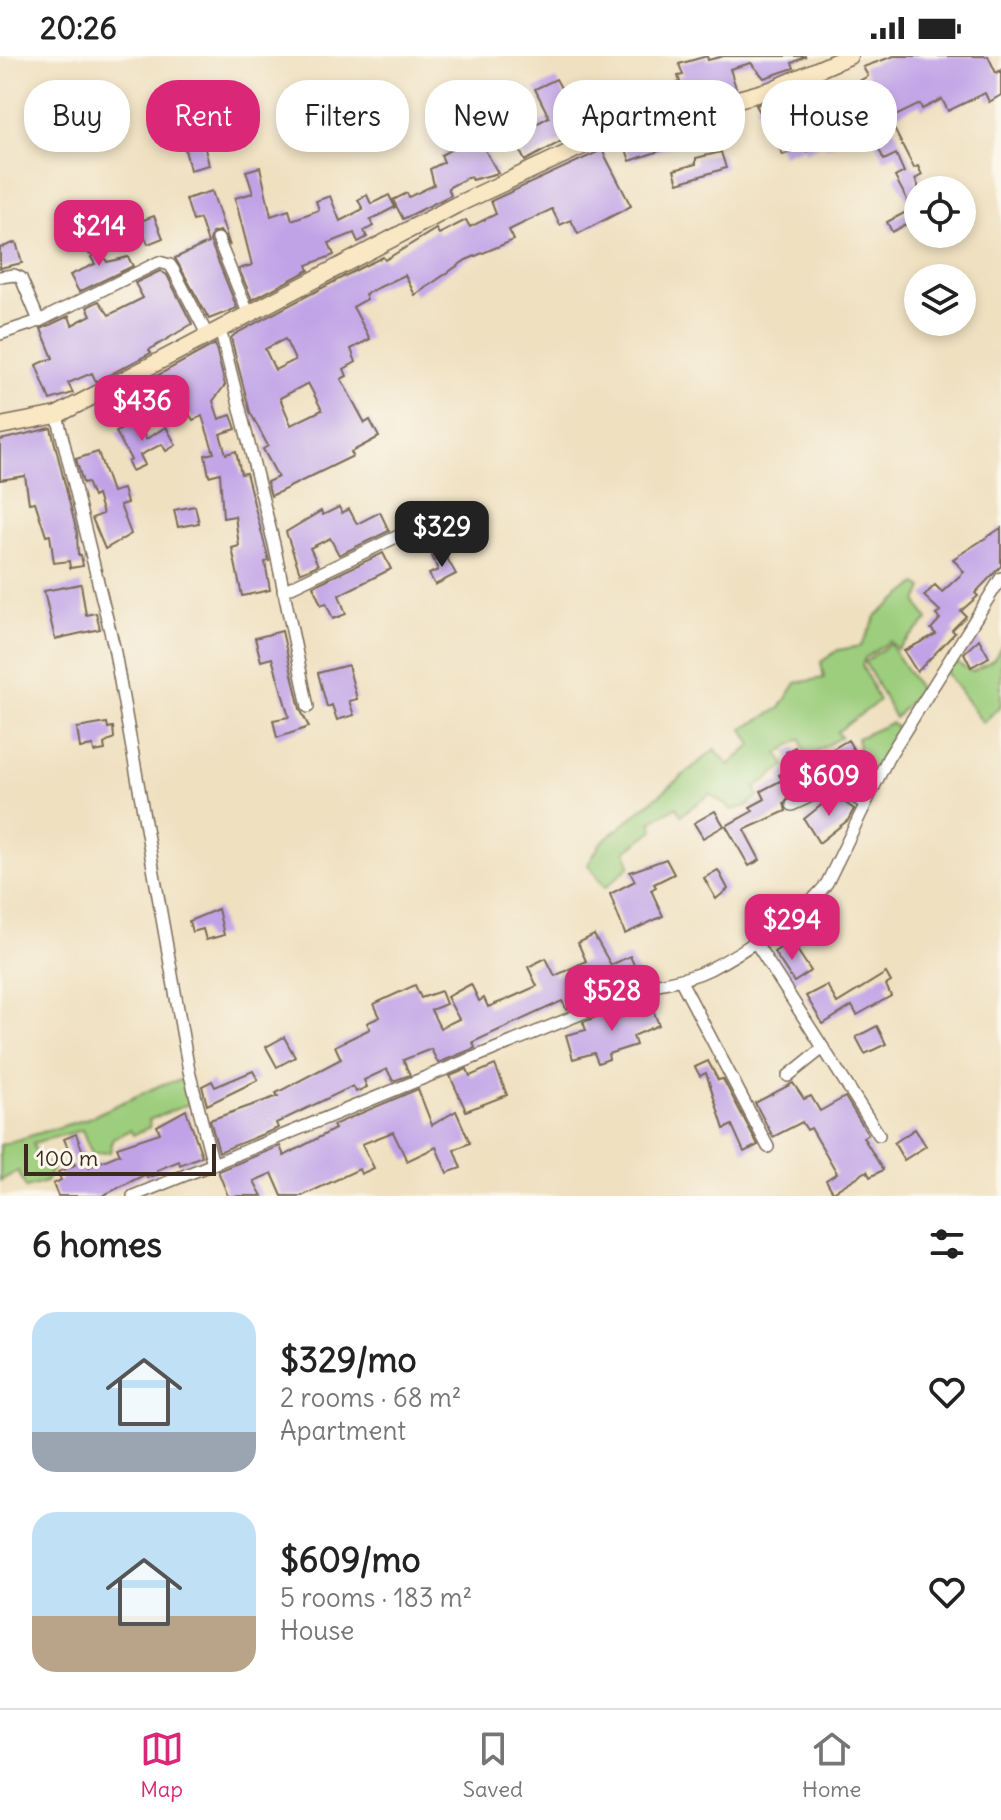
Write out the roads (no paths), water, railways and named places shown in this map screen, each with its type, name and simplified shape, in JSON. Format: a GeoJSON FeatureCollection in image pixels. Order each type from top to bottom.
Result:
{"type":"FeatureCollection","features":[{"type":"Feature","properties":{"kind":"street"},"geometry":{"type":"LineString","coordinates":[[0,426],[57,415],[456,205],[617,131],[749,97],[849,56]]}},
{"type":"Feature","properties":{"kind":"street"},"geometry":{"type":"LineString","coordinates":[[218,239],[249,315]]}},
{"type":"Feature","properties":{"kind":"street"},"geometry":{"type":"LineString","coordinates":[[0,334],[39,321],[165,262],[174,271],[214,332],[283,591],[308,707]]}},
{"type":"Feature","properties":{"kind":"street"},"geometry":{"type":"LineString","coordinates":[[0,277],[14,275],[21,278],[39,321]]}},
{"type":"Feature","properties":{"kind":"street"},"geometry":{"type":"LineString","coordinates":[[57,415],[114,647],[189,1071],[213,1164]]}},
{"type":"Feature","properties":{"kind":"street"},"geometry":{"type":"LineString","coordinates":[[283,591],[415,528]]}},
{"type":"Feature","properties":{"kind":"street"},"geometry":{"type":"LineString","coordinates":[[133,1196],[649,986],[681,981],[710,969],[819,895],[864,803],[932,685],[1001,578]]}},
{"type":"Feature","properties":{"kind":"street"},"geometry":{"type":"LineString","coordinates":[[792,805],[835,785],[864,803]]}},
{"type":"Feature","properties":{"kind":"street"},"geometry":{"type":"LineString","coordinates":[[754,940],[879,1135]]}},
{"type":"Feature","properties":{"kind":"street"},"geometry":{"type":"LineString","coordinates":[[681,981],[768,1147]]}},
{"type":"Feature","properties":{"kind":"street"},"geometry":{"type":"LineString","coordinates":[[788,1076],[823,1048]]}}]}
